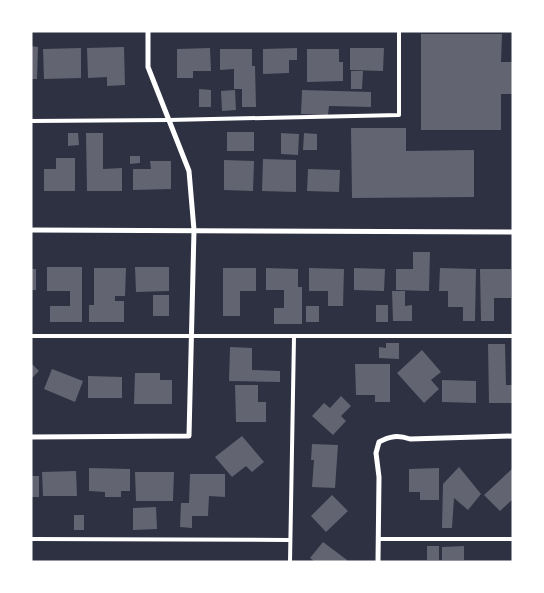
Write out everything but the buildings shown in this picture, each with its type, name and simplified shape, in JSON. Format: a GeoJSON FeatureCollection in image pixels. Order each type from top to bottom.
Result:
{"type":"FeatureCollection","features":[{"type":"Feature","properties":{"kind":"street"},"geometry":{"type":"LineString","coordinates":[[31,437],[189,436],[194,230],[189,171],[148,67],[148,31]]}},
{"type":"Feature","properties":{"kind":"street"},"geometry":{"type":"LineString","coordinates":[[31,230],[513,232]]}},
{"type":"Feature","properties":{"kind":"street"},"geometry":{"type":"LineString","coordinates":[[378,562],[379,477],[376,453],[379,442],[388,437],[400,436],[410,439],[513,436]]}},
{"type":"Feature","properties":{"kind":"lane"},"geometry":{"type":"LineString","coordinates":[[31,120],[399,116],[399,31]]}},
{"type":"Feature","properties":{"kind":"lane"},"geometry":{"type":"LineString","coordinates":[[31,336],[513,336]]}},
{"type":"Feature","properties":{"kind":"lane"},"geometry":{"type":"LineString","coordinates":[[290,562],[294,336]]}},
{"type":"Feature","properties":{"kind":"lane"},"geometry":{"type":"LineString","coordinates":[[31,539],[290,540]]}},
{"type":"Feature","properties":{"kind":"lane"},"geometry":{"type":"LineString","coordinates":[[379,539],[513,539]]}}]}
